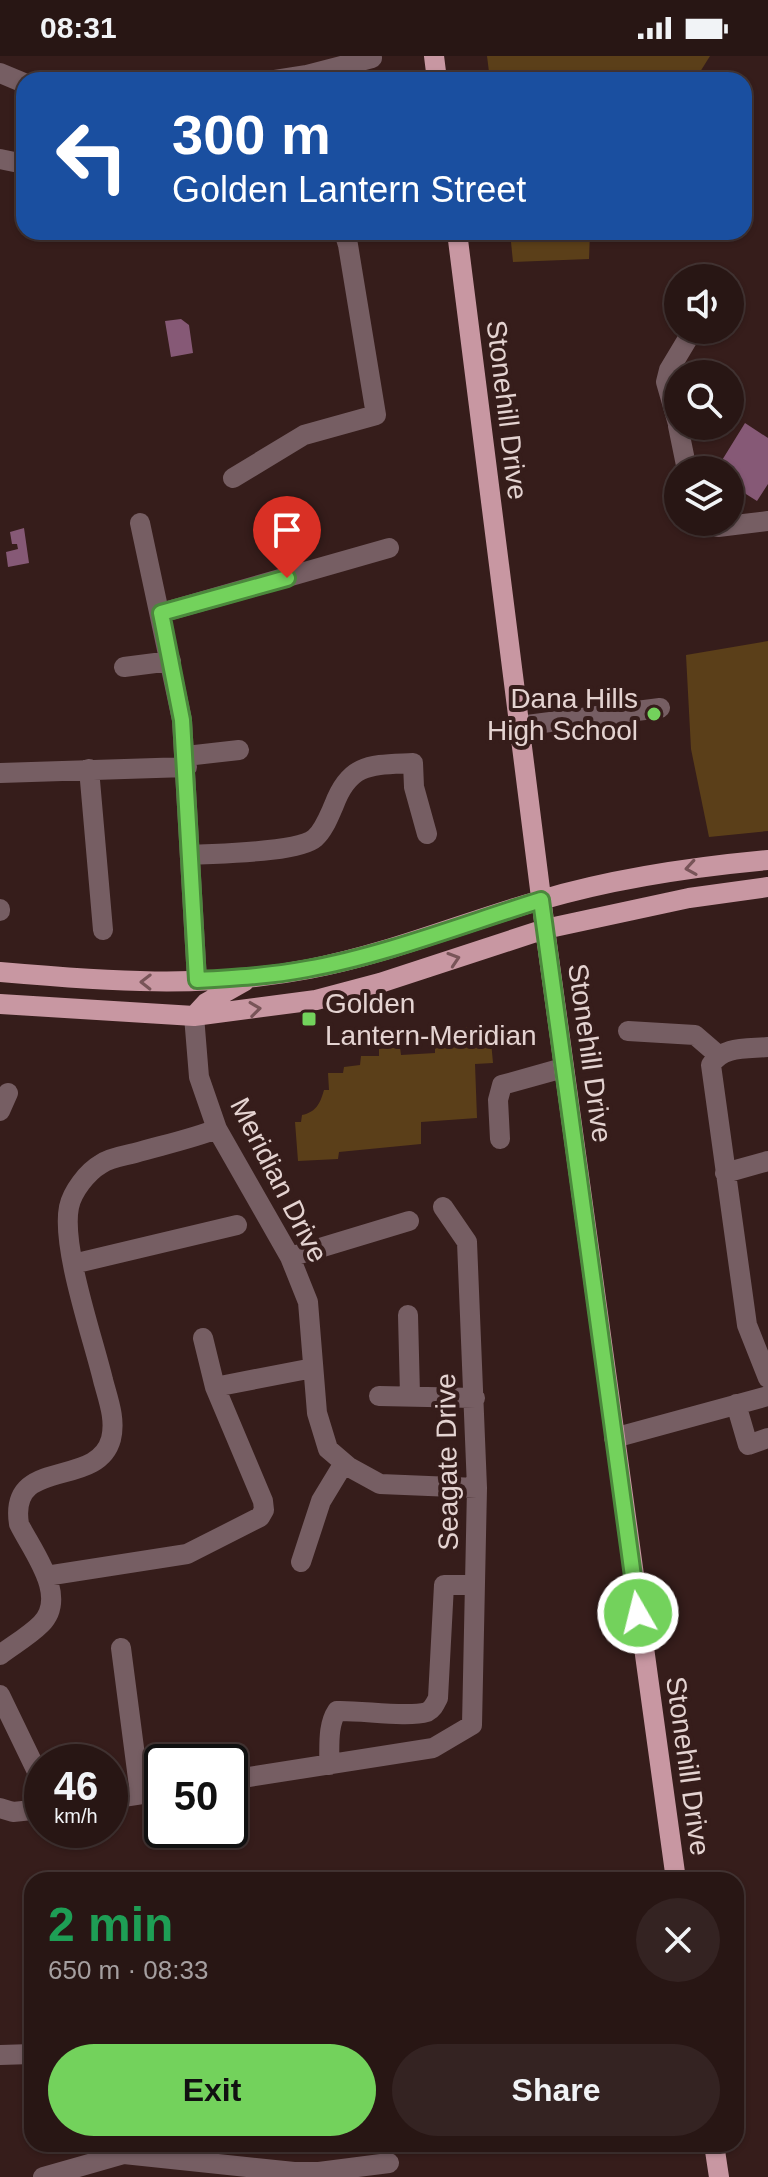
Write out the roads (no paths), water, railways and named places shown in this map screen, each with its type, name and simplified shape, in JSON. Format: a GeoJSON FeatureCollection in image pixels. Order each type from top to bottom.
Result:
{"type":"FeatureCollection","features":[{"type":"Feature","properties":{"kind":"main road","name":"Stonehill Drive"},"geometry":{"type":"LineString","coordinates":[[458,240],[563,1068],[675,1872]]}},
{"type":"Feature","properties":{"kind":"main road"},"geometry":{"type":"LineString","coordinates":[[0,972],[104,981],[252,977],[310,969],[541,900],[657,874],[768,860]]}},
{"type":"Feature","properties":{"kind":"main road"},"geometry":{"type":"LineString","coordinates":[[0,1004],[194,1016],[316,1000],[380,983],[545,929],[689,898],[768,887]]}},
{"type":"Feature","properties":{"kind":"main road"},"geometry":{"type":"LineString","coordinates":[[194,1016],[206,1003],[252,977]]}},
{"type":"Feature","properties":{"kind":"main road"},"geometry":{"type":"LineString","coordinates":[[156,1015],[169,997],[197,980]]}},
{"type":"Feature","properties":{"kind":"main road"},"geometry":{"type":"LineString","coordinates":[[715,2152],[719,2177]]}},
{"type":"Feature","properties":{"kind":"street"},"geometry":{"type":"LineString","coordinates":[[327,72],[372,58]]}},
{"type":"Feature","properties":{"kind":"street"},"geometry":{"type":"LineString","coordinates":[[233,478],[304,435],[376,415],[346,240]]}},
{"type":"Feature","properties":{"kind":"street"},"geometry":{"type":"LineString","coordinates":[[744,524],[768,521]]}},
{"type":"Feature","properties":{"kind":"street"},"geometry":{"type":"LineString","coordinates":[[140,523],[182,720],[197,980]]}},
{"type":"Feature","properties":{"kind":"street"},"geometry":{"type":"LineString","coordinates":[[161,613],[389,548]]}},
{"type":"Feature","properties":{"kind":"street"},"geometry":{"type":"LineString","coordinates":[[124,667],[171,661]]}},
{"type":"Feature","properties":{"kind":"street"},"geometry":{"type":"LineString","coordinates":[[519,726],[660,708]]}},
{"type":"Feature","properties":{"kind":"street"},"geometry":{"type":"LineString","coordinates":[[0,773],[186,761],[239,750]]}},
{"type":"Feature","properties":{"kind":"street"},"geometry":{"type":"LineString","coordinates":[[192,855],[298,847],[314,838],[329,818],[341,785],[354,772],[374,765],[413,763],[414,787],[427,834]]}},
{"type":"Feature","properties":{"kind":"street"},"geometry":{"type":"LineString","coordinates":[[89,769],[103,930]]}},
{"type":"Feature","properties":{"kind":"street","name":"Meridian Drive"},"geometry":{"type":"LineString","coordinates":[[194,1016],[199,1077],[217,1129],[290,1257],[308,1302],[317,1413],[328,1449],[344,1463],[380,1484],[477,1488]]}},
{"type":"Feature","properties":{"kind":"street"},"geometry":{"type":"LineString","coordinates":[[628,1031],[695,1035],[714,1060],[725,1173],[747,1325],[768,1378]]}},
{"type":"Feature","properties":{"kind":"street"},"geometry":{"type":"LineString","coordinates":[[714,1060],[727,1051],[768,1047]]}},
{"type":"Feature","properties":{"kind":"street"},"geometry":{"type":"LineString","coordinates":[[500,1139],[498,1100],[502,1085],[563,1068]]}},
{"type":"Feature","properties":{"kind":"street"},"geometry":{"type":"LineString","coordinates":[[0,1655],[42,1623],[49,1613],[52,1596],[46,1576],[19,1524],[24,1493],[39,1479],[99,1461],[111,1439],[111,1410],[73,1264],[70,1205],[91,1171],[108,1160],[217,1129]]}},
{"type":"Feature","properties":{"kind":"street"},"geometry":{"type":"LineString","coordinates":[[725,1173],[768,1161]]}},
{"type":"Feature","properties":{"kind":"street","name":"Seagate Drive"},"geometry":{"type":"LineString","coordinates":[[329,1765],[433,1748],[472,1725],[477,1488],[467,1242],[443,1207]]}},
{"type":"Feature","properties":{"kind":"street"},"geometry":{"type":"LineString","coordinates":[[290,1257],[409,1221]]}},
{"type":"Feature","properties":{"kind":"street"},"geometry":{"type":"LineString","coordinates":[[73,1264],[237,1225]]}},
{"type":"Feature","properties":{"kind":"street"},"geometry":{"type":"LineString","coordinates":[[408,1315],[410,1395]]}},
{"type":"Feature","properties":{"kind":"street"},"geometry":{"type":"LineString","coordinates":[[46,1576],[187,1554],[260,1517],[264,1510],[262,1495],[215,1387],[203,1338]]}},
{"type":"Feature","properties":{"kind":"street"},"geometry":{"type":"LineString","coordinates":[[215,1387],[313,1368]]}},
{"type":"Feature","properties":{"kind":"street"},"geometry":{"type":"LineString","coordinates":[[379,1396],[475,1398]]}},
{"type":"Feature","properties":{"kind":"street"},"geometry":{"type":"LineString","coordinates":[[614,1438],[768,1396]]}},
{"type":"Feature","properties":{"kind":"street"},"geometry":{"type":"LineString","coordinates":[[736,1404],[748,1445],[768,1438]]}},
{"type":"Feature","properties":{"kind":"street"},"geometry":{"type":"LineString","coordinates":[[301,1562],[321,1501],[344,1463]]}},
{"type":"Feature","properties":{"kind":"street"},"geometry":{"type":"LineString","coordinates":[[248,1777],[329,1765],[332,1718],[337,1711],[430,1711],[438,1698],[444,1585],[475,1585]]}},
{"type":"Feature","properties":{"kind":"street"},"geometry":{"type":"LineString","coordinates":[[121,1648],[140,1794]]}},
{"type":"Feature","properties":{"kind":"street"},"geometry":{"type":"LineString","coordinates":[[0,1695],[24,1745]]}},
{"type":"Feature","properties":{"kind":"street"},"geometry":{"type":"LineString","coordinates":[[128,1796],[144,1793]]}},
{"type":"Feature","properties":{"kind":"street"},"geometry":{"type":"LineString","coordinates":[[1,1809],[24,1811]]}},
{"type":"Feature","properties":{"kind":"street"},"geometry":{"type":"LineString","coordinates":[[0,2055],[24,2054]]}},
{"type":"Feature","properties":{"kind":"street"},"geometry":{"type":"LineString","coordinates":[[43,2177],[124,2154],[147,2154],[294,2172],[389,2163]]}},
{"type":"Feature","properties":{"kind":"place","name":"Dana Hills High School"},"geometry":{"type":"Point","coordinates":[654,714]}},
{"type":"Feature","properties":{"kind":"place","name":"Golden Lantern-Meridian"},"geometry":{"type":"Point","coordinates":[309,1019]}}]}
